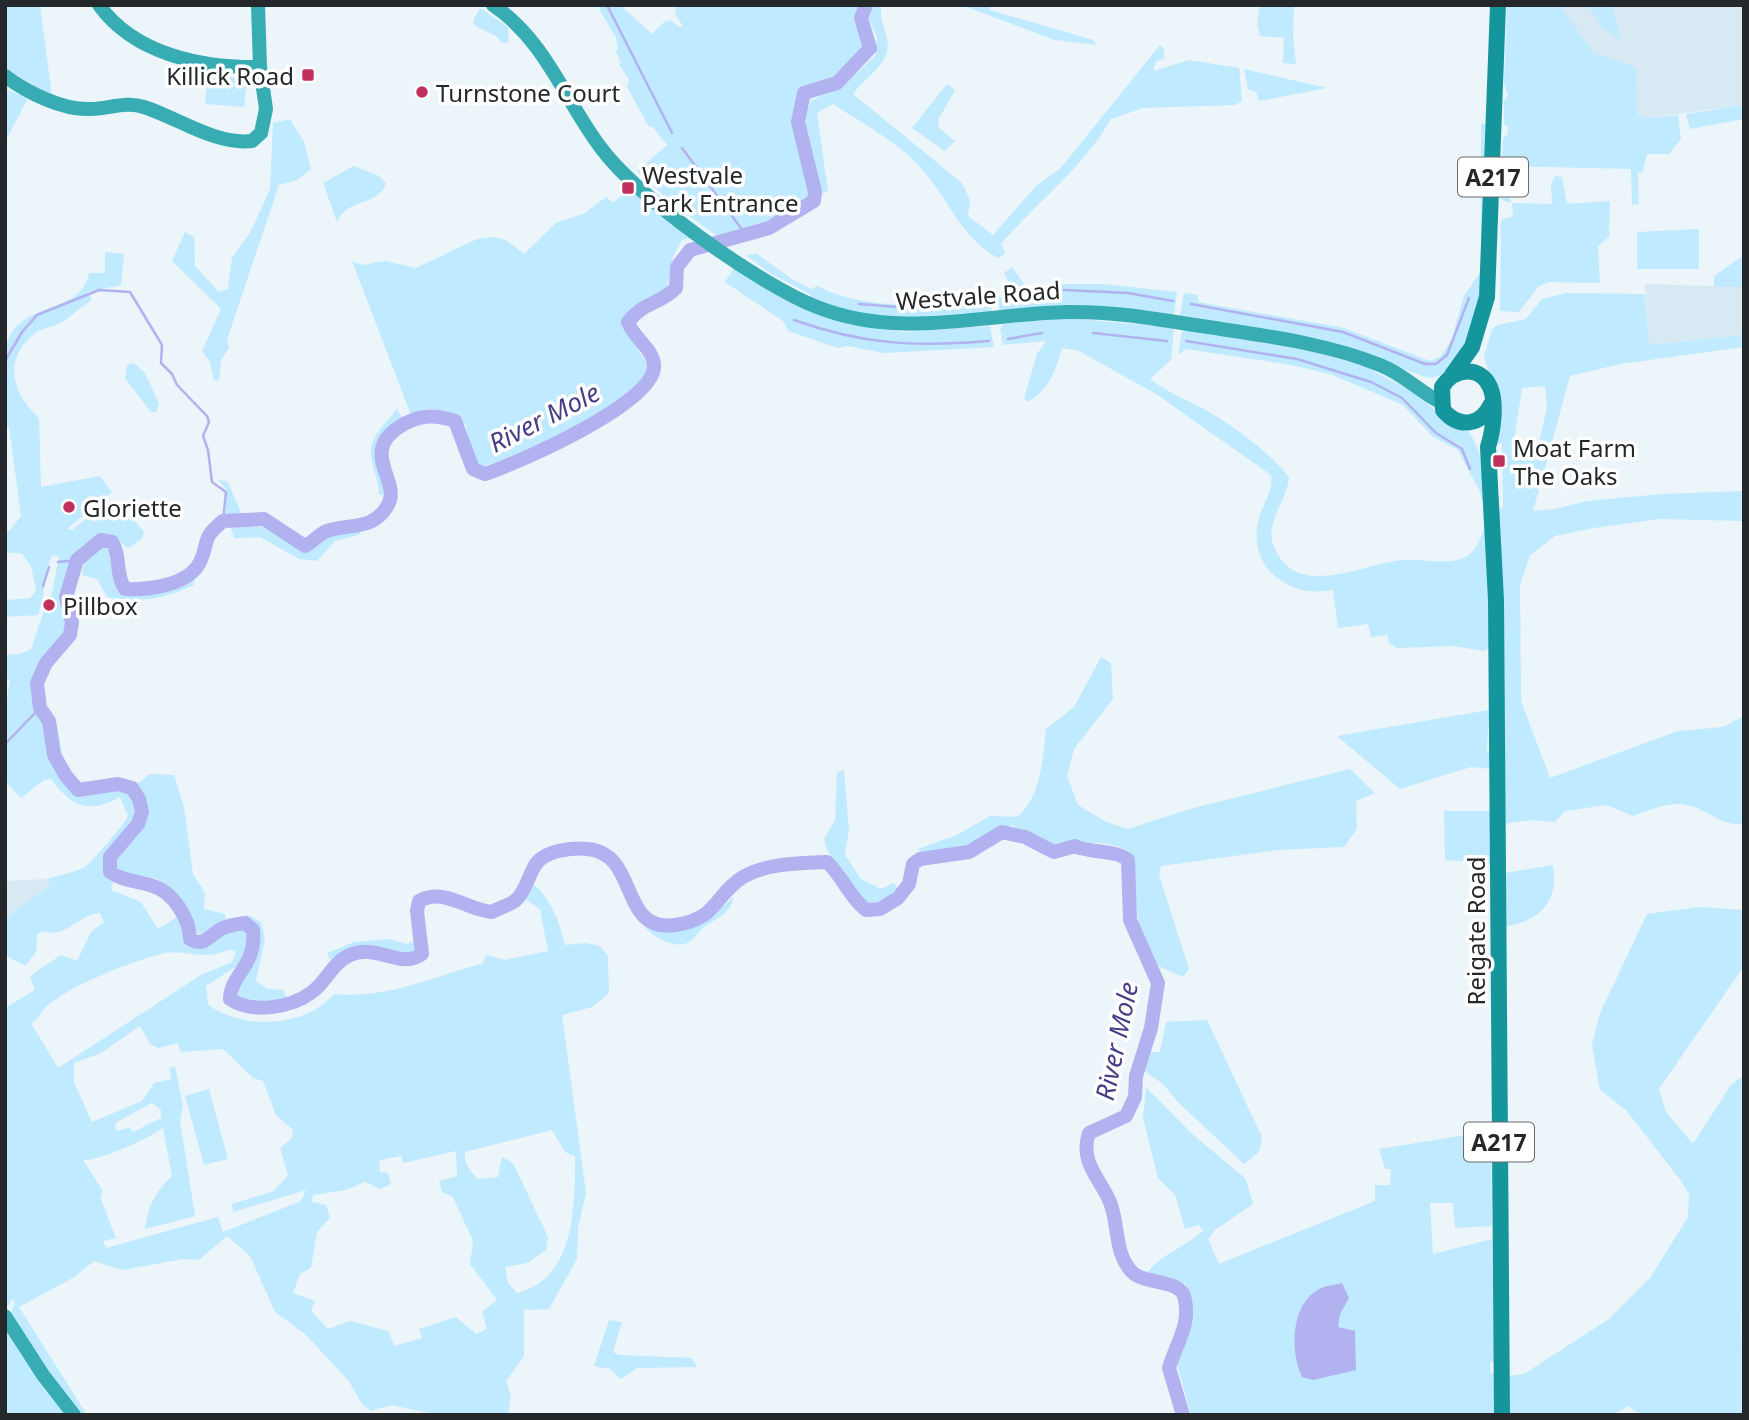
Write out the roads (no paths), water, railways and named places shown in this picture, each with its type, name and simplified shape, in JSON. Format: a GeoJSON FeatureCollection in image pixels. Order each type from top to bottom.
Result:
{"type":"FeatureCollection","features":[{"type":"Feature","properties":{"kind":"main road","name":"A217"},"geometry":{"type":"LineString","coordinates":[[1449,378],[1472,347],[1484,315],[1491,259],[1498,5]]}},
{"type":"Feature","properties":{"kind":"main road"},"geometry":{"type":"LineString","coordinates":[[1465,423],[1482,418],[1491,404],[1490,386],[1478,374],[1472,347]]}},
{"type":"Feature","properties":{"kind":"main road"},"geometry":{"type":"LineString","coordinates":[[1478,374],[1460,372],[1449,378],[1440,402],[1449,417],[1465,423],[1488,447]]}},
{"type":"Feature","properties":{"kind":"main road","name":"Reigate Road"},"geometry":{"type":"LineString","coordinates":[[1491,404],[1493,432],[1488,447],[1496,608],[1502,1415]]}},
{"type":"Feature","properties":{"kind":"street"},"geometry":{"type":"LineString","coordinates":[[99,5],[123,30],[158,50],[217,66],[260,67]]}},
{"type":"Feature","properties":{"kind":"street"},"geometry":{"type":"LineString","coordinates":[[5,76],[21,87],[64,105],[92,110],[136,105],[217,136],[246,142],[257,138],[264,125],[266,109],[260,67],[258,5]]}},
{"type":"Feature","properties":{"kind":"street","name":"Westvale Road"},"geometry":{"type":"LineString","coordinates":[[493,5],[526,31],[599,145],[621,171],[650,198],[696,232],[736,260],[815,307],[877,323],[943,325],[1066,312],[1134,315],[1332,349],[1381,366],[1418,385],[1425,394],[1440,402]]}},
{"type":"Feature","properties":{"kind":"street"},"geometry":{"type":"LineString","coordinates":[[1418,385],[1449,378]]}},
{"type":"Feature","properties":{"kind":"street"},"geometry":{"type":"LineString","coordinates":[[5,1316],[43,1375],[74,1415]]}},
{"type":"Feature","properties":{"kind":"water"},"geometry":{"type":"Polygon","coordinates":[[[1342,1283],[1349,1298],[1340,1314],[1338,1327],[1355,1331],[1356,1370],[1313,1380],[1302,1377],[1295,1341],[1298,1316],[1311,1295],[1323,1287],[1342,1283]]]}},
{"type":"Feature","properties":{"kind":"waterway"},"geometry":{"type":"LineString","coordinates":[[607,5],[672,133]]}},
{"type":"Feature","properties":{"kind":"waterway","name":"River Mole"},"geometry":{"type":"LineString","coordinates":[[866,5],[861,18],[870,48],[837,83],[804,93],[798,122],[815,192],[814,201],[769,228],[690,250],[677,267],[676,288],[639,311],[628,322],[651,355],[654,367],[648,382],[632,398],[553,445],[485,474],[473,469],[455,421],[430,416],[417,418],[390,434],[383,445],[383,465],[391,495],[388,505],[376,519],[361,525],[327,531],[305,546],[264,519],[223,521],[208,537],[203,555],[194,570],[166,585],[125,589],[115,547],[112,542],[101,540],[77,560],[66,597],[72,622],[70,635],[46,663],[37,683],[40,708],[49,721],[54,755],[78,790],[118,784],[132,788],[139,799],[142,812],[138,824],[110,857],[110,872],[153,886],[167,894],[184,915],[190,939],[203,941],[221,929],[236,924],[245,923],[253,930],[251,953],[234,983],[230,999],[239,1004],[260,1008],[283,1005],[303,998],[350,955],[370,952],[406,959],[422,954],[417,911],[419,901],[429,897],[447,898],[492,912],[519,897],[534,867],[543,857],[565,850],[587,849],[604,854],[615,864],[636,906],[645,917],[657,924],[675,925],[689,922],[708,912],[734,884],[752,872],[784,865],[827,862],[866,910],[880,909],[898,898],[909,884],[913,864],[920,859],[969,852],[1002,832],[1025,837],[1054,852],[1075,846],[1110,853],[1128,860],[1130,920],[1158,983],[1151,1028],[1136,1076],[1135,1097],[1126,1116],[1089,1133],[1087,1153],[1092,1169],[1110,1202],[1120,1248],[1127,1266],[1139,1276],[1176,1287],[1184,1296],[1185,1324],[1169,1368],[1183,1415]]}},
{"type":"Feature","properties":{"kind":"waterway"},"geometry":{"type":"LineString","coordinates":[[682,148],[746,235]]}},
{"type":"Feature","properties":{"kind":"waterway"},"geometry":{"type":"LineString","coordinates":[[5,361],[22,332],[37,315],[99,290],[130,292],[162,345],[161,363],[172,374],[177,385],[207,416],[209,422],[203,436],[208,450],[212,482],[226,492],[223,521]]}},
{"type":"Feature","properties":{"kind":"waterway"},"geometry":{"type":"LineString","coordinates":[[1064,290],[1128,293],[1173,301]]}},
{"type":"Feature","properties":{"kind":"waterway"},"geometry":{"type":"LineString","coordinates":[[1191,304],[1343,332],[1425,364],[1436,364],[1447,355],[1469,298]]}},
{"type":"Feature","properties":{"kind":"waterway"},"geometry":{"type":"LineString","coordinates":[[859,304],[911,308],[986,302]]}},
{"type":"Feature","properties":{"kind":"waterway"},"geometry":{"type":"LineString","coordinates":[[794,320],[844,335],[890,342],[938,344],[989,341]]}},
{"type":"Feature","properties":{"kind":"waterway"},"geometry":{"type":"LineString","coordinates":[[1008,339],[1042,333]]}},
{"type":"Feature","properties":{"kind":"waterway"},"geometry":{"type":"LineString","coordinates":[[1093,333],[1167,341]]}},
{"type":"Feature","properties":{"kind":"waterway"},"geometry":{"type":"LineString","coordinates":[[1186,341],[1297,359],[1371,382],[1402,398],[1436,433],[1462,449],[1470,469]]}},
{"type":"Feature","properties":{"kind":"waterway"},"geometry":{"type":"LineString","coordinates":[[58,562],[77,560]]}},
{"type":"Feature","properties":{"kind":"waterway"},"geometry":{"type":"LineString","coordinates":[[43,586],[49,567]]}},
{"type":"Feature","properties":{"kind":"waterway"},"geometry":{"type":"LineString","coordinates":[[5,744],[40,708]]}},
{"type":"Feature","properties":{"kind":"place","name":"Killick Road"},"geometry":{"type":"Point","coordinates":[308,75]}},
{"type":"Feature","properties":{"kind":"place","name":"Turnstone Court"},"geometry":{"type":"Point","coordinates":[422,92]}},
{"type":"Feature","properties":{"kind":"place","name":"Westvale Park Entrance"},"geometry":{"type":"Point","coordinates":[628,188]}},
{"type":"Feature","properties":{"kind":"place","name":"Moat Farm The Oaks"},"geometry":{"type":"Point","coordinates":[1499,461]}},
{"type":"Feature","properties":{"kind":"place","name":"Gloriette"},"geometry":{"type":"Point","coordinates":[69,507]}},
{"type":"Feature","properties":{"kind":"place","name":"Pillbox"},"geometry":{"type":"Point","coordinates":[49,605]}}]}
